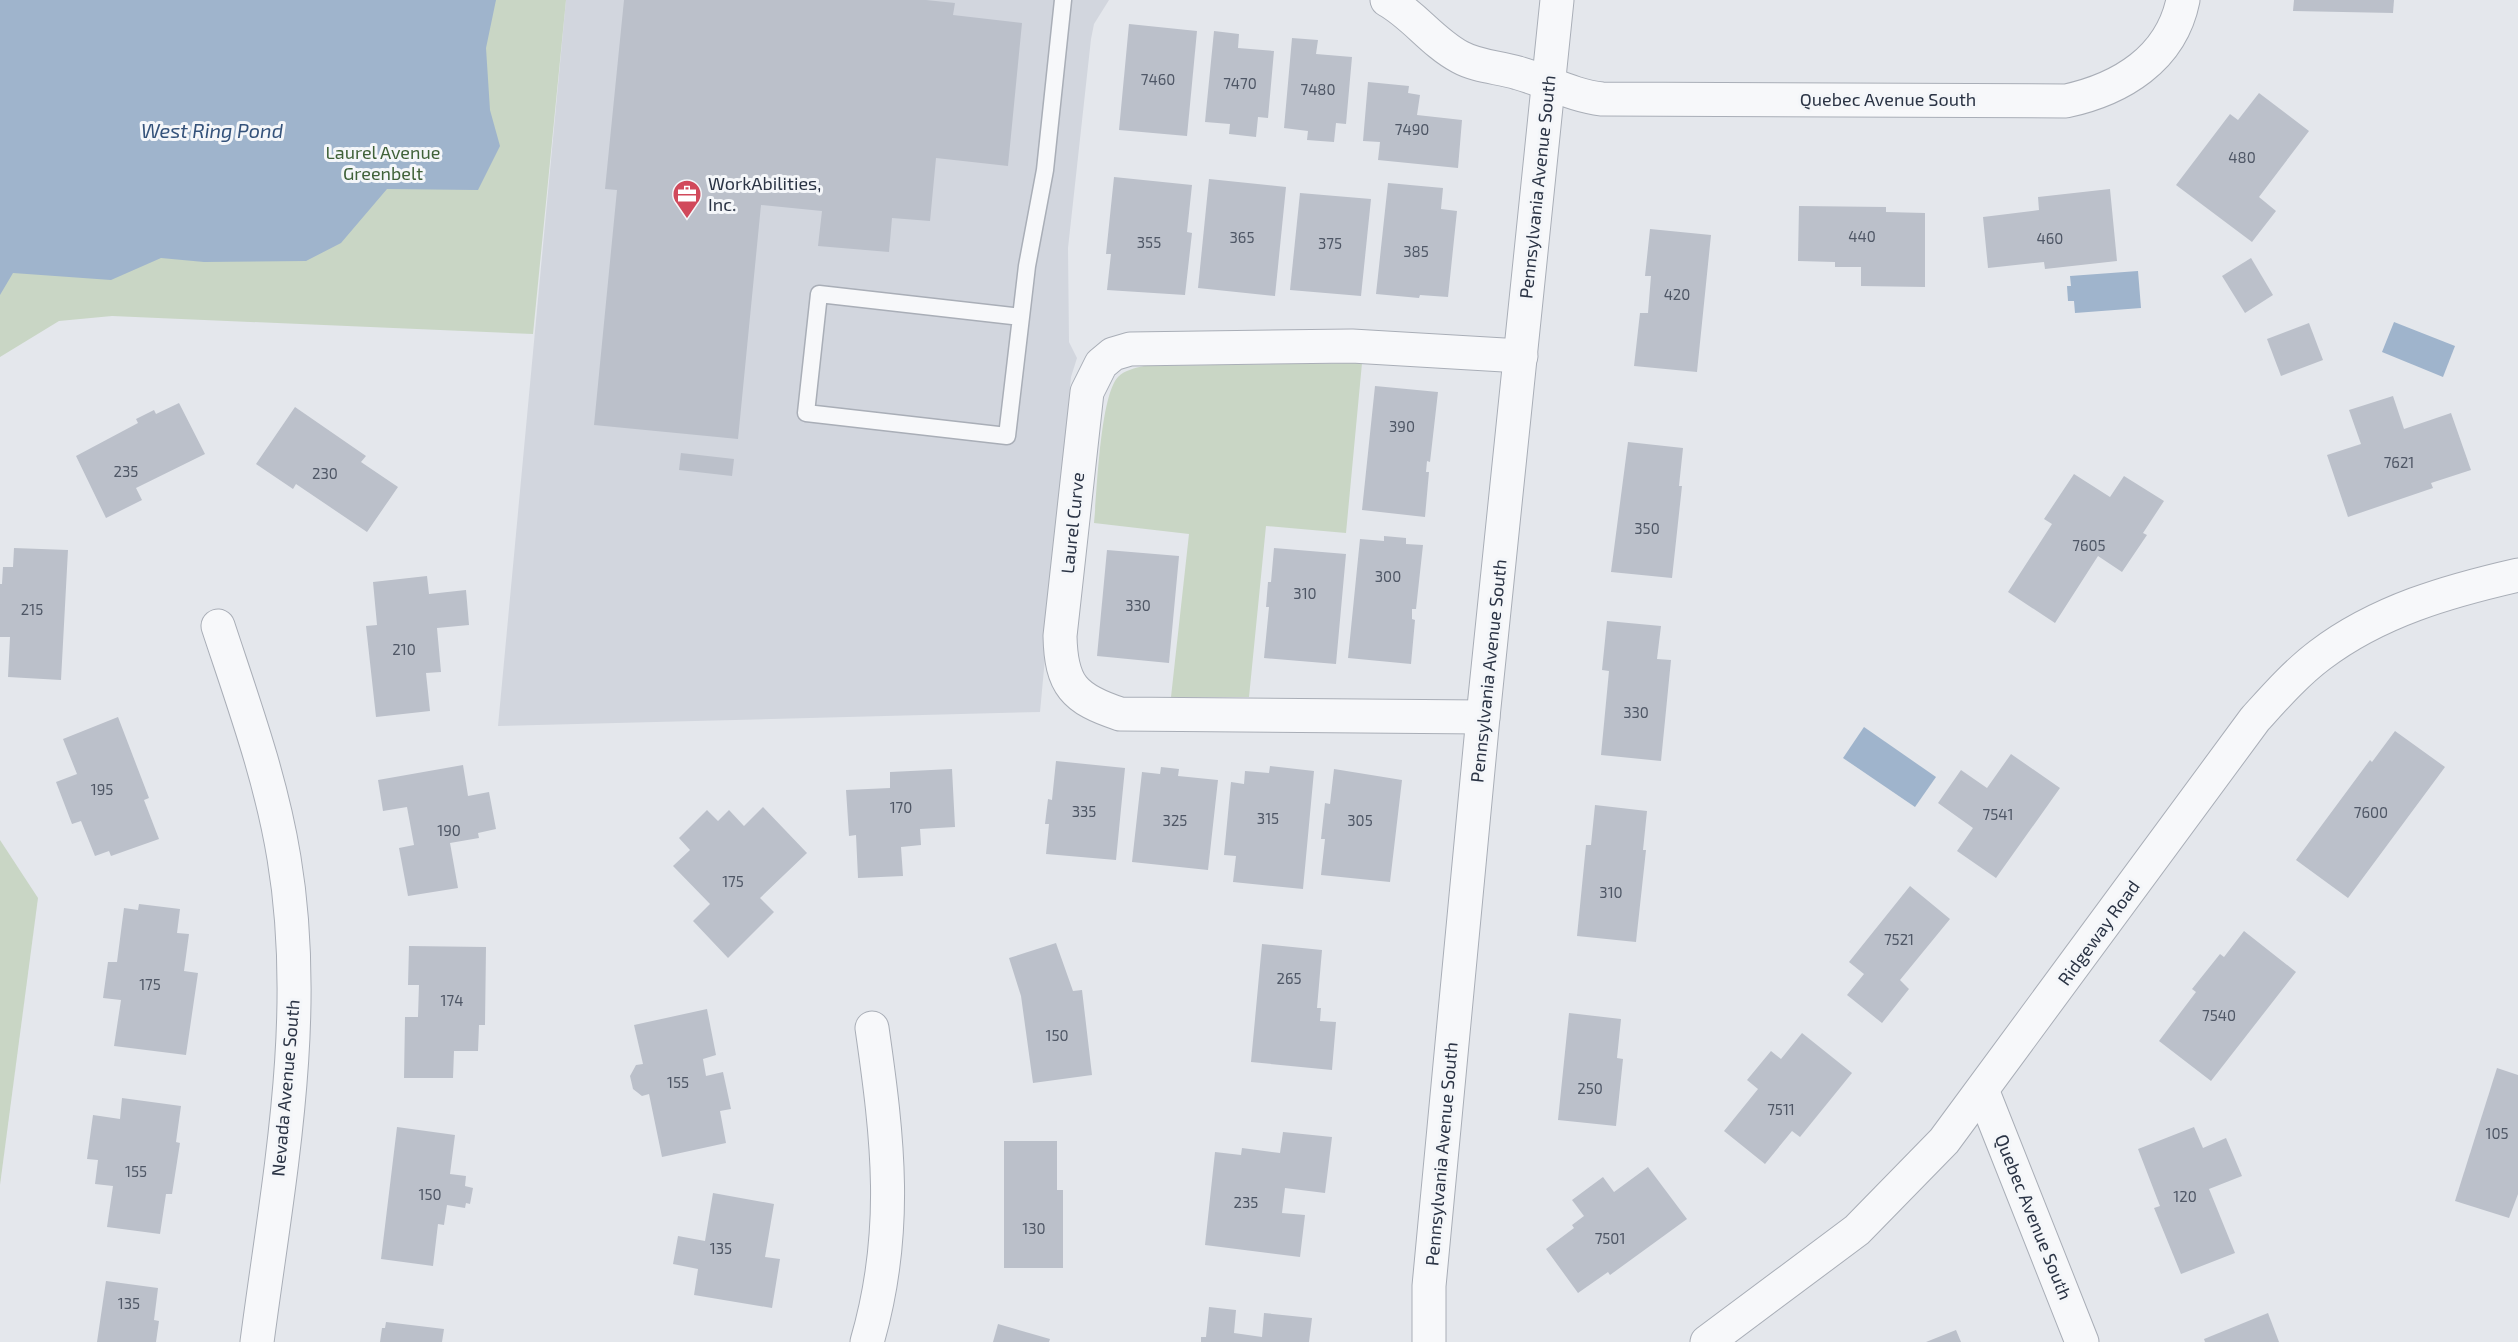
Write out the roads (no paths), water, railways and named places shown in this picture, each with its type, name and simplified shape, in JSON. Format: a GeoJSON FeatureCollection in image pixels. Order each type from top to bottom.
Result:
{"type":"FeatureCollection","features":[{"type":"Feature","properties":{"kind":"street","name":"Quebec Avenue South"},"geometry":{"type":"LineString","coordinates":[[1387,0],[1400,7],[1446,48],[1461,58],[1549,83],[1582,97],[1602,99],[2066,101],[2100,93],[2136,74],[2163,47],[2173,30],[2183,0]]}},
{"type":"Feature","properties":{"kind":"street","name":"Pennsylvania Avenue South"},"geometry":{"type":"LineString","coordinates":[[1429,1342],[1429,1286],[1557,0]]}},
{"type":"Feature","properties":{"kind":"street","name":"Laurel Curve"},"geometry":{"type":"LineString","coordinates":[[1484,717],[1120,714],[1098,707],[1072,689],[1061,658],[1060,636],[1087,392],[1097,370],[1113,354],[1149,348],[1352,346],[1521,356]]}},
{"type":"Feature","properties":{"kind":"street","name":"Ridgeway Road"},"geometry":{"type":"LineString","coordinates":[[1707,1342],[1857,1230],[1944,1141],[1983,1092],[2255,719],[2285,686],[2318,656],[2355,631],[2430,597],[2518,575]]}},
{"type":"Feature","properties":{"kind":"street","name":"Nevada Avenue South"},"geometry":{"type":"LineString","coordinates":[[218,626],[274,806],[284,858],[295,953],[296,992],[290,1087],[257,1342]]}},
{"type":"Feature","properties":{"kind":"street"},"geometry":{"type":"LineString","coordinates":[[867,1342],[884,1263],[889,1186],[888,1146],[872,1028]]}},
{"type":"Feature","properties":{"kind":"street","name":"Quebec Avenue South"},"geometry":{"type":"LineString","coordinates":[[1983,1092],[2082,1342]]}},
{"type":"Feature","properties":{"kind":"lane"},"geometry":{"type":"LineString","coordinates":[[1021,317],[819,294],[806,413],[1007,436],[1021,317],[1026,266],[1045,170],[1063,0]]}},
{"type":"Feature","properties":{"kind":"water","name":"West Ring Pond"},"geometry":{"type":"Polygon","coordinates":[[[0,0],[496,0],[486,48],[490,110],[500,146],[478,190],[387,189],[341,243],[306,261],[204,262],[161,258],[111,280],[13,273],[0,295],[0,0]]]}},
{"type":"Feature","properties":{"kind":"water"},"geometry":{"type":"Polygon","coordinates":[[[2138,271],[2141,308],[2075,313],[2074,301],[2068,301],[2067,286],[2071,286],[2070,276],[2138,271]]]}},
{"type":"Feature","properties":{"kind":"water"},"geometry":{"type":"Polygon","coordinates":[[[2394,322],[2455,346],[2443,377],[2382,352],[2394,322]]]}},
{"type":"Feature","properties":{"kind":"water"},"geometry":{"type":"Polygon","coordinates":[[[1864,727],[1936,777],[1915,807],[1843,758],[1864,727]]]}},
{"type":"Feature","properties":{"kind":"place","name":"WorkAbilities, Inc."},"geometry":{"type":"Point","coordinates":[687,220]}},
{"type":"Feature","properties":{"kind":"park label","name":"Laurel Avenue Greenbelt"},"geometry":{"type":"Point","coordinates":[383,163]}}]}
